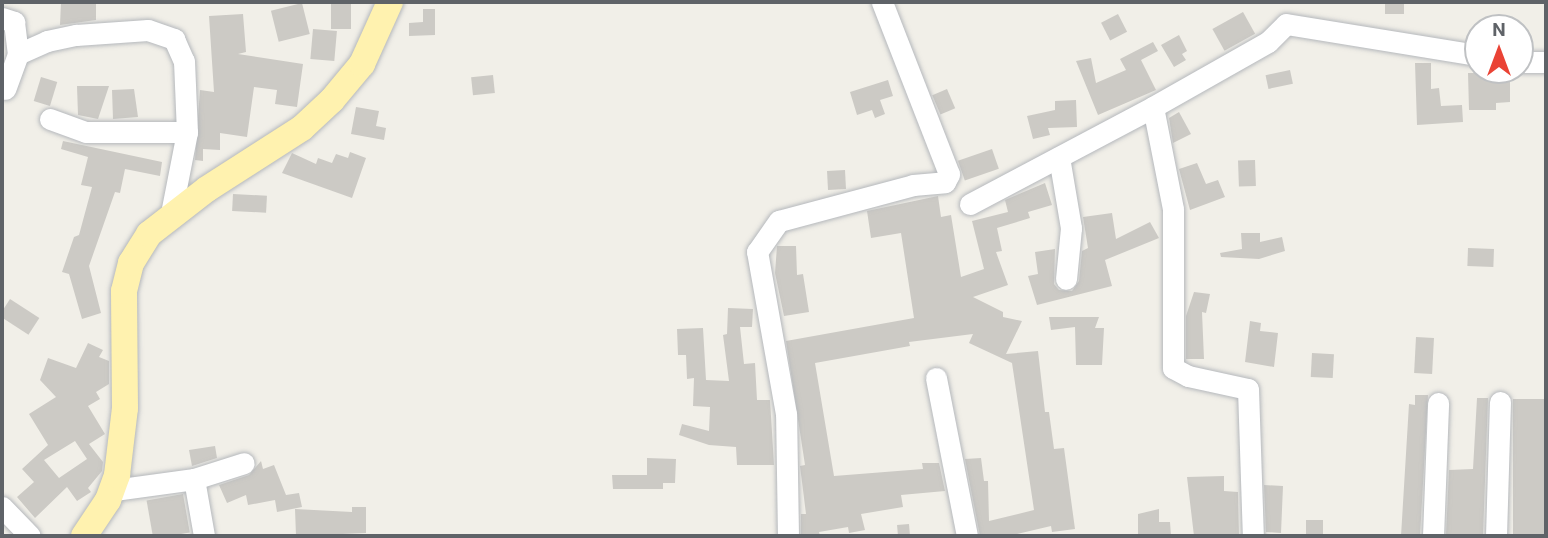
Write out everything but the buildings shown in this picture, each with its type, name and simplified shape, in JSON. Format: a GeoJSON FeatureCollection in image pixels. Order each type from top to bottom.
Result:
{"type":"FeatureCollection","features":[{"type":"Feature","properties":{"kind":"main road"},"geometry":{"type":"LineString","coordinates":[[83,536],[114,490],[125,408],[124,291],[131,263],[149,234],[302,128],[332,100],[362,64],[390,2]]}},
{"type":"Feature","properties":{"kind":"street"},"geometry":{"type":"LineString","coordinates":[[789,536],[786,414],[757,252],[779,221],[901,187],[945,182],[948,174],[883,2]]}},
{"type":"Feature","properties":{"kind":"street"},"geometry":{"type":"LineString","coordinates":[[2,18],[14,22],[18,54],[5,89]]}},
{"type":"Feature","properties":{"kind":"street"},"geometry":{"type":"LineString","coordinates":[[970,204],[1153,107],[1268,41],[1286,24],[1464,53]]}},
{"type":"Feature","properties":{"kind":"street"},"geometry":{"type":"LineString","coordinates":[[18,54],[47,41],[76,35],[148,30],[174,39],[184,61],[187,132],[170,219]]}},
{"type":"Feature","properties":{"kind":"street"},"geometry":{"type":"LineString","coordinates":[[1153,107],[1173,209],[1173,368],[1188,376],[1248,388],[1253,536]]}},
{"type":"Feature","properties":{"kind":"street"},"geometry":{"type":"LineString","coordinates":[[50,119],[86,132],[187,132]]}},
{"type":"Feature","properties":{"kind":"street"},"geometry":{"type":"LineString","coordinates":[[1059,157],[1072,228],[1066,279]]}},
{"type":"Feature","properties":{"kind":"street"},"geometry":{"type":"LineString","coordinates":[[936,378],[967,536]]}},
{"type":"Feature","properties":{"kind":"street"},"geometry":{"type":"LineString","coordinates":[[1496,536],[1500,402]]}},
{"type":"Feature","properties":{"kind":"street"},"geometry":{"type":"LineString","coordinates":[[1433,536],[1438,403]]}},
{"type":"Feature","properties":{"kind":"street"},"geometry":{"type":"LineString","coordinates":[[114,490],[194,479],[244,463]]}},
{"type":"Feature","properties":{"kind":"street"},"geometry":{"type":"LineString","coordinates":[[194,479],[204,536]]}},
{"type":"Feature","properties":{"kind":"street"},"geometry":{"type":"LineString","coordinates":[[2,507],[30,536]]}}]}
